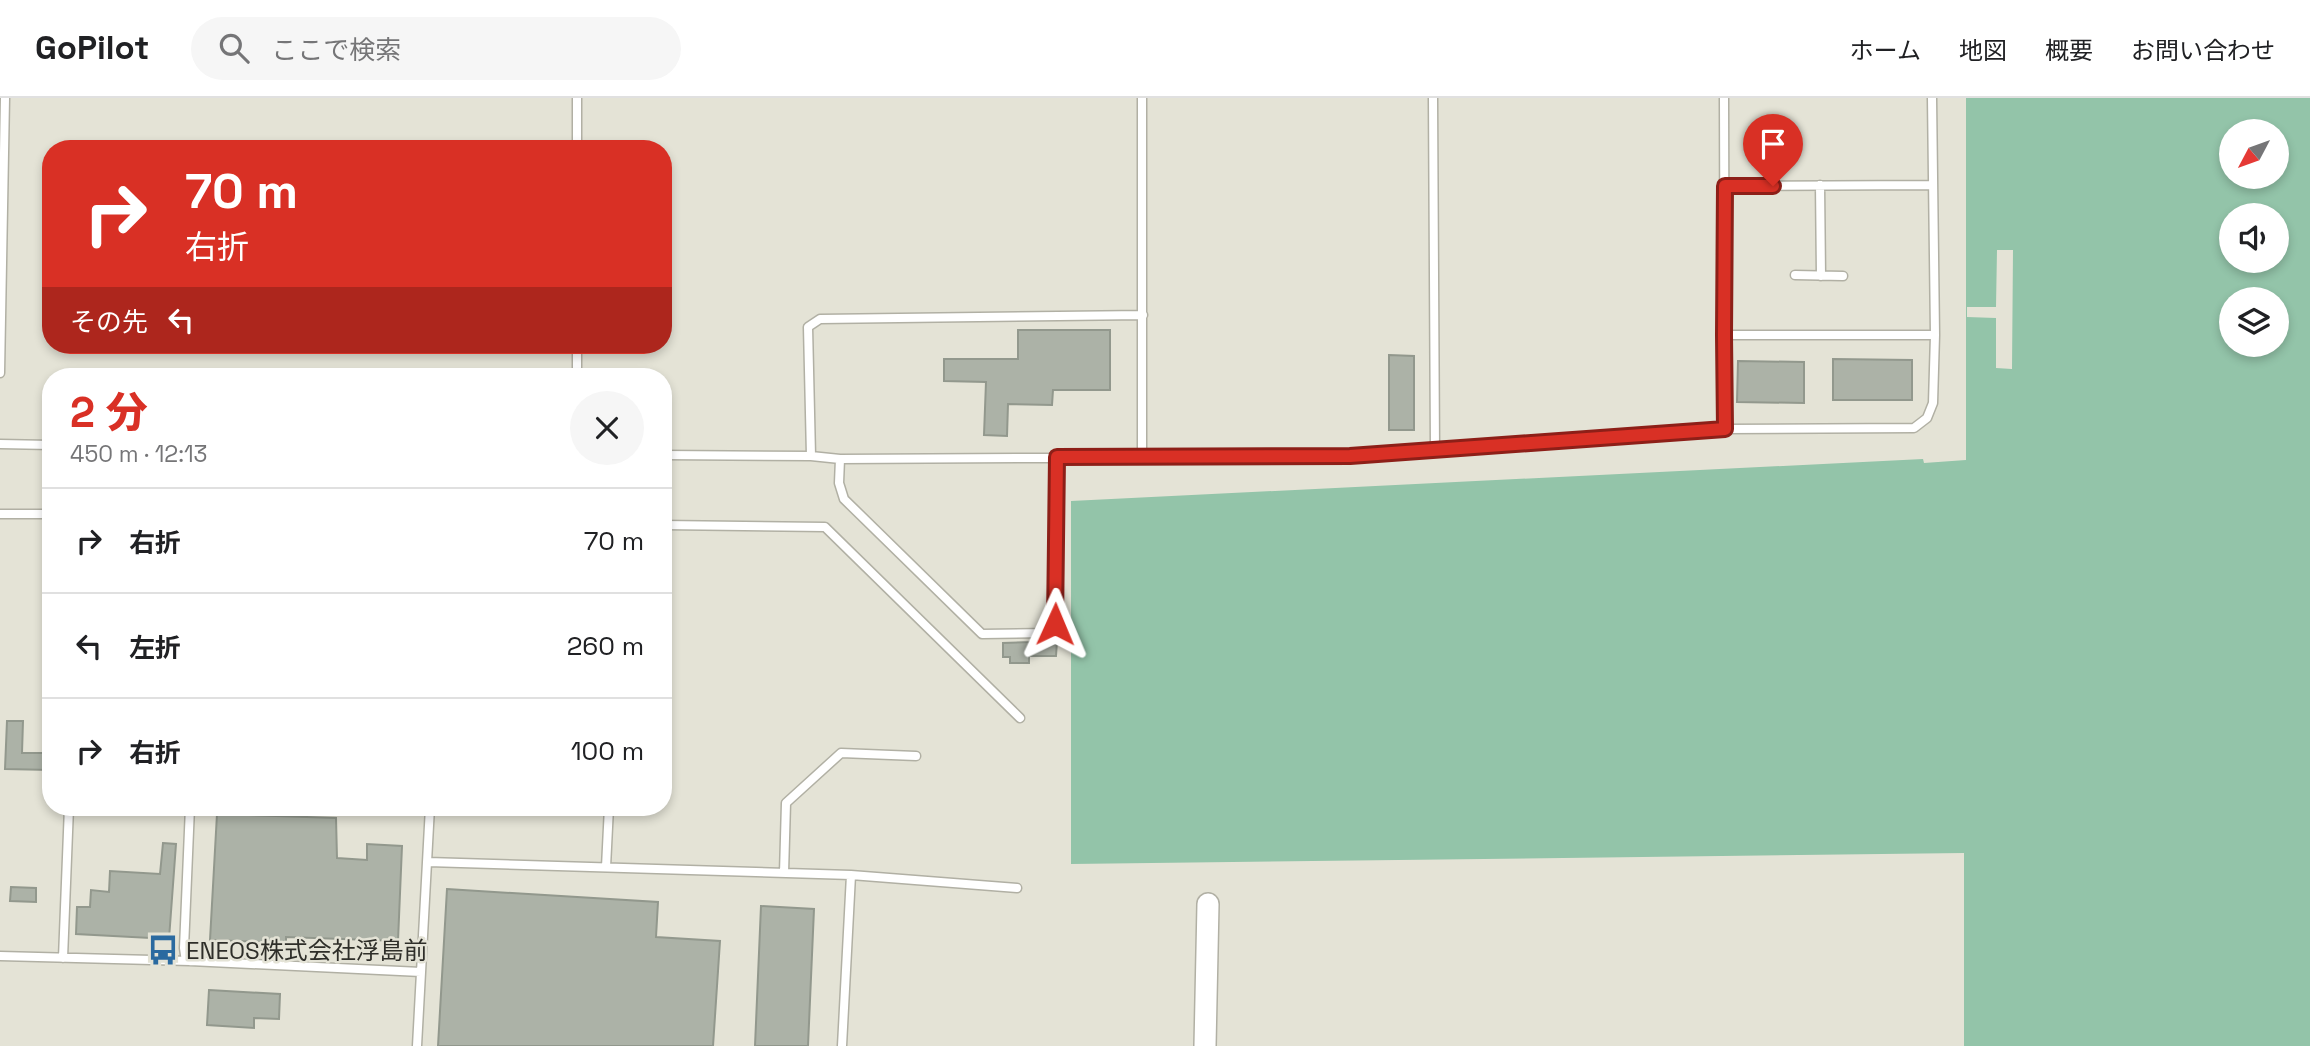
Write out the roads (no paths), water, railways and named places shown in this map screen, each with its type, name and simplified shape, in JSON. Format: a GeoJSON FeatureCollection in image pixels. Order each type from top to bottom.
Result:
{"type":"FeatureCollection","features":[{"type":"Feature","properties":{"kind":"street"},"geometry":{"type":"LineString","coordinates":[[1205,1046],[1208,904]]}},
{"type":"Feature","properties":{"kind":"lane"},"geometry":{"type":"LineString","coordinates":[[0,373],[5,98]]}},
{"type":"Feature","properties":{"kind":"lane"},"geometry":{"type":"LineString","coordinates":[[577,98],[577,140]]}},
{"type":"Feature","properties":{"kind":"lane"},"geometry":{"type":"LineString","coordinates":[[1142,98],[1142,456]]}},
{"type":"Feature","properties":{"kind":"lane"},"geometry":{"type":"LineString","coordinates":[[1433,98],[1435,451]]}},
{"type":"Feature","properties":{"kind":"lane"},"geometry":{"type":"LineString","coordinates":[[1724,98],[1725,429]]}},
{"type":"Feature","properties":{"kind":"lane"},"geometry":{"type":"LineString","coordinates":[[672,455],[811,456],[840,459],[1304,457],[1435,451],[1539,441],[1725,429],[1914,428],[1927,418],[1933,403],[1935,335],[1932,98]]}},
{"type":"Feature","properties":{"kind":"lane"},"geometry":{"type":"LineString","coordinates":[[1820,185],[1821,276]]}},
{"type":"Feature","properties":{"kind":"lane"},"geometry":{"type":"LineString","coordinates":[[1725,186],[1932,185]]}},
{"type":"Feature","properties":{"kind":"lane"},"geometry":{"type":"LineString","coordinates":[[1795,275],[1843,276]]}},
{"type":"Feature","properties":{"kind":"lane"},"geometry":{"type":"LineString","coordinates":[[811,456],[808,327],[820,319],[1143,315]]}},
{"type":"Feature","properties":{"kind":"lane"},"geometry":{"type":"LineString","coordinates":[[1724,335],[1935,335]]}},
{"type":"Feature","properties":{"kind":"lane"},"geometry":{"type":"LineString","coordinates":[[0,444],[42,445]]}},
{"type":"Feature","properties":{"kind":"lane"},"geometry":{"type":"LineString","coordinates":[[840,459],[839,483],[844,499],[982,634],[1049,634],[1055,624],[1057,457]]}},
{"type":"Feature","properties":{"kind":"lane"},"geometry":{"type":"LineString","coordinates":[[0,513],[42,514]]}},
{"type":"Feature","properties":{"kind":"lane"},"geometry":{"type":"LineString","coordinates":[[672,525],[825,527],[1020,718]]}},
{"type":"Feature","properties":{"kind":"lane"},"geometry":{"type":"LineString","coordinates":[[784,873],[786,803],[841,753],[916,756]]}},
{"type":"Feature","properties":{"kind":"lane"},"geometry":{"type":"LineString","coordinates":[[63,958],[69,816]]}},
{"type":"Feature","properties":{"kind":"lane"},"geometry":{"type":"LineString","coordinates":[[190,816],[184,948],[190,961]]}},
{"type":"Feature","properties":{"kind":"lane"},"geometry":{"type":"LineString","coordinates":[[417,1046],[430,816]]}},
{"type":"Feature","properties":{"kind":"lane"},"geometry":{"type":"LineString","coordinates":[[606,867],[609,816]]}},
{"type":"Feature","properties":{"kind":"lane"},"geometry":{"type":"LineString","coordinates":[[428,862],[851,875],[1017,888]]}},
{"type":"Feature","properties":{"kind":"lane"},"geometry":{"type":"LineString","coordinates":[[842,1046],[851,875]]}},
{"type":"Feature","properties":{"kind":"lane"},"geometry":{"type":"LineString","coordinates":[[0,956],[190,961],[421,972]]}},
{"type":"Feature","properties":{"kind":"place","name":"ENEOS株式会社浮島前"},"geometry":{"type":"Point","coordinates":[163,950]}}]}
